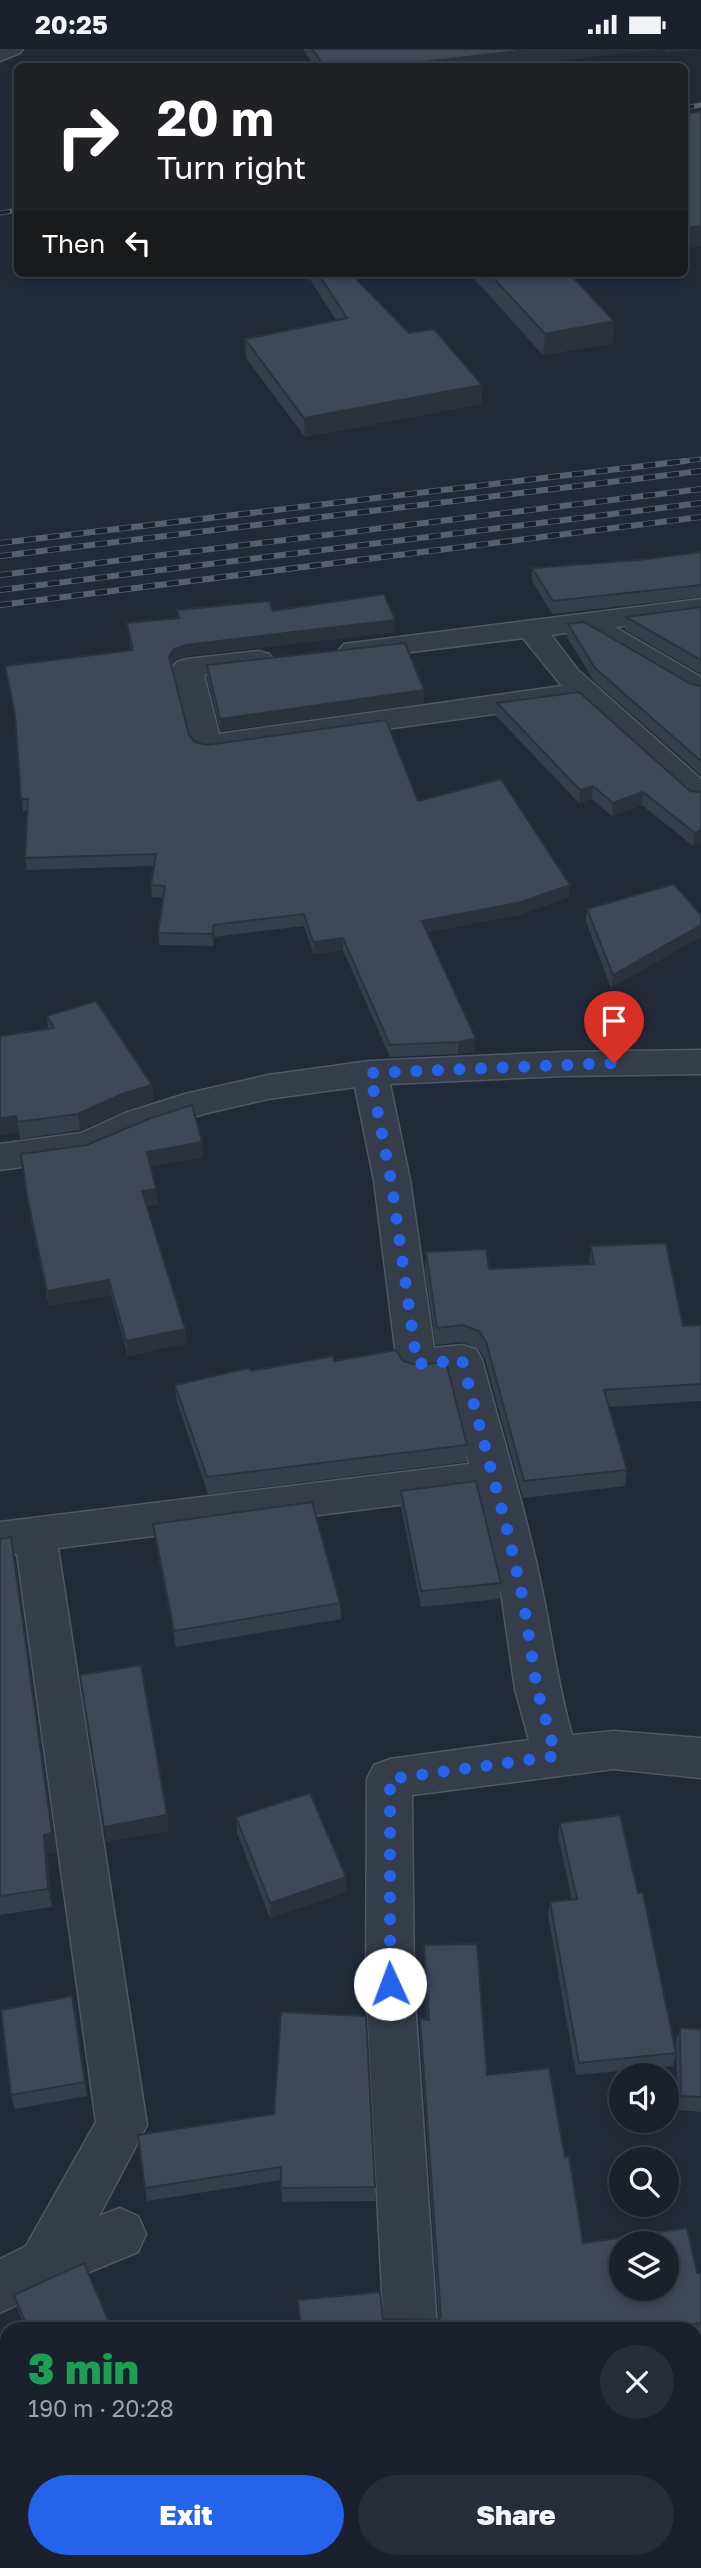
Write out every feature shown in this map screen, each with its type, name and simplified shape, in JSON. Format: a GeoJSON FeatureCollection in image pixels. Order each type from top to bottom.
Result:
{"type":"FeatureCollection","features":[{"type":"Feature","properties":{"kind":"street"},"geometry":{"type":"LineString","coordinates":[[0,55],[13,49]]}},
{"type":"Feature","properties":{"kind":"street"},"geometry":{"type":"LineString","coordinates":[[327,653],[701,608]]}},
{"type":"Feature","properties":{"kind":"street"},"geometry":{"type":"LineString","coordinates":[[587,623],[701,689]]}},
{"type":"Feature","properties":{"kind":"street"},"geometry":{"type":"LineString","coordinates":[[531,629],[568,676],[701,795]]}},
{"type":"Feature","properties":{"kind":"street"},"geometry":{"type":"LineString","coordinates":[[285,658],[187,668],[207,745],[586,692]]}},
{"type":"Feature","properties":{"kind":"street"},"geometry":{"type":"LineString","coordinates":[[0,1157],[88,1145],[138,1122],[245,1092],[370,1073],[602,1063],[701,1062]]}},
{"type":"Feature","properties":{"kind":"street"},"geometry":{"type":"LineString","coordinates":[[370,1073],[391,1180],[417,1364],[462,1360],[523,1599],[537,1689],[556,1756]]}},
{"type":"Feature","properties":{"kind":"street"},"geometry":{"type":"LineString","coordinates":[[44,2264],[122,2125],[18,1537],[493,1476]]}},
{"type":"Feature","properties":{"kind":"street"},"geometry":{"type":"LineString","coordinates":[[411,2322],[396,2113],[389,1959],[390,1779],[614,1750],[701,1758]]}},
{"type":"Feature","properties":{"kind":"street"},"geometry":{"type":"LineString","coordinates":[[0,2287],[44,2264],[120,2234]]}},
{"type":"Feature","properties":{"kind":"building"},"geometry":{"type":"Polygon","coordinates":[[[312,49],[536,49],[413,63],[322,63],[312,49]]]}},
{"type":"Feature","properties":{"kind":"building"},"geometry":{"type":"Polygon","coordinates":[[[701,111],[701,226],[688,228],[688,113],[701,111]]]}},
{"type":"Feature","properties":{"kind":"building"},"geometry":{"type":"Polygon","coordinates":[[[321,277],[354,277],[409,333],[434,329],[482,385],[304,418],[245,339],[347,318],[321,277]]]}},
{"type":"Feature","properties":{"kind":"building"},"geometry":{"type":"Polygon","coordinates":[[[493,277],[573,277],[614,321],[545,334],[493,277]]]}},
{"type":"Feature","properties":{"kind":"building"},"geometry":{"type":"Polygon","coordinates":[[[701,552],[701,585],[553,601],[532,568],[638,560],[701,552]]]}},
{"type":"Feature","properties":{"kind":"building"},"geometry":{"type":"Polygon","coordinates":[[[384,594],[395,620],[186,645],[174,649],[169,657],[189,735],[195,742],[207,745],[386,720],[418,801],[501,779],[570,885],[518,903],[422,921],[476,1039],[390,1045],[343,938],[313,942],[304,914],[214,925],[212,934],[158,933],[165,886],[151,885],[156,854],[25,858],[28,799],[21,799],[15,715],[5,666],[133,650],[127,623],[179,618],[177,610],[269,601],[273,611],[384,594]]]}},
{"type":"Feature","properties":{"kind":"building"},"geometry":{"type":"Polygon","coordinates":[[[701,607],[701,660],[626,617],[701,607]]]}},
{"type":"Feature","properties":{"kind":"building"},"geometry":{"type":"Polygon","coordinates":[[[584,622],[691,684],[701,686],[701,761],[595,668],[568,624],[584,622]]]}},
{"type":"Feature","properties":{"kind":"building"},"geometry":{"type":"Polygon","coordinates":[[[405,643],[424,690],[220,719],[207,665],[405,643]]]}},
{"type":"Feature","properties":{"kind":"building"},"geometry":{"type":"Polygon","coordinates":[[[579,692],[690,791],[701,792],[701,830],[695,833],[643,792],[613,803],[593,786],[580,790],[497,703],[579,692]]]}},
{"type":"Feature","properties":{"kind":"building"},"geometry":{"type":"Polygon","coordinates":[[[674,884],[701,915],[701,925],[613,975],[587,909],[674,884]]]}},
{"type":"Feature","properties":{"kind":"building"},"geometry":{"type":"Polygon","coordinates":[[[96,1001],[152,1085],[122,1094],[78,1114],[17,1122],[16,1116],[0,1118],[0,1036],[54,1028],[47,1016],[96,1001]]]}},
{"type":"Feature","properties":{"kind":"building"},"geometry":{"type":"Polygon","coordinates":[[[192,1105],[202,1142],[147,1152],[156,1189],[142,1191],[185,1329],[126,1341],[109,1280],[47,1291],[21,1154],[87,1145],[151,1118],[192,1105]]]}},
{"type":"Feature","properties":{"kind":"building"},"geometry":{"type":"Polygon","coordinates":[[[666,1243],[683,1326],[701,1325],[701,1384],[604,1390],[627,1470],[524,1481],[486,1342],[479,1331],[463,1325],[437,1328],[426,1252],[486,1249],[489,1269],[594,1264],[591,1246],[666,1243]]]}},
{"type":"Feature","properties":{"kind":"building"},"geometry":{"type":"Polygon","coordinates":[[[396,1350],[403,1361],[417,1365],[446,1362],[467,1445],[207,1477],[175,1385],[249,1368],[251,1371],[333,1356],[334,1361],[396,1350]]]}},
{"type":"Feature","properties":{"kind":"building"},"geometry":{"type":"Polygon","coordinates":[[[476,1481],[501,1583],[421,1591],[401,1491],[476,1481]]]}},
{"type":"Feature","properties":{"kind":"building"},"geometry":{"type":"Polygon","coordinates":[[[312,1502],[340,1603],[174,1631],[153,1524],[312,1502]]]}},
{"type":"Feature","properties":{"kind":"building"},"geometry":{"type":"Polygon","coordinates":[[[11,1537],[52,1833],[44,1835],[48,1889],[0,1896],[0,1539],[11,1537]]]}},
{"type":"Feature","properties":{"kind":"building"},"geometry":{"type":"Polygon","coordinates":[[[141,1665],[167,1815],[104,1827],[80,1675],[141,1665]]]}},
{"type":"Feature","properties":{"kind":"building"},"geometry":{"type":"Polygon","coordinates":[[[310,1793],[346,1877],[270,1903],[236,1817],[310,1793]]]}},
{"type":"Feature","properties":{"kind":"building"},"geometry":{"type":"Polygon","coordinates":[[[620,1815],[638,1893],[643,1893],[676,2053],[579,2063],[550,1902],[577,1899],[560,1823],[620,1815]]]}},
{"type":"Feature","properties":{"kind":"building"},"geometry":{"type":"Polygon","coordinates":[[[477,1944],[487,2075],[549,2068],[565,2157],[569,2156],[583,2243],[609,2239],[609,2301],[679,2301],[679,2231],[666,2231],[687,2228],[697,2273],[701,2273],[701,2322],[300,2322],[298,2300],[380,2292],[383,2319],[438,2320],[441,2317],[420,2019],[429,2020],[424,1945],[477,1944]]]}},
{"type":"Feature","properties":{"kind":"building"},"geometry":{"type":"Polygon","coordinates":[[[72,1996],[85,2082],[11,2095],[1,2010],[72,1996]]]}},
{"type":"Feature","properties":{"kind":"building"},"geometry":{"type":"Polygon","coordinates":[[[281,2012],[366,2016],[375,2187],[281,2188],[281,2167],[145,2188],[138,2135],[274,2114],[281,2012]]]}},
{"type":"Feature","properties":{"kind":"building"},"geometry":{"type":"Polygon","coordinates":[[[680,2028],[701,2029],[701,2097],[681,2096],[680,2028]]]}},
{"type":"Feature","properties":{"kind":"building"},"geometry":{"type":"Polygon","coordinates":[[[84,2263],[109,2322],[25,2322],[14,2295],[84,2263]]]}},
{"type":"Feature","properties":{"kind":"railway"},"geometry":{"type":"LineString","coordinates":[[688,107],[701,105]]}},
{"type":"Feature","properties":{"kind":"railway"},"geometry":{"type":"LineString","coordinates":[[0,213],[14,211]]}},
{"type":"Feature","properties":{"kind":"railway"},"geometry":{"type":"LineString","coordinates":[[670,463],[701,459]]}},
{"type":"Feature","properties":{"kind":"railway"},"geometry":{"type":"LineString","coordinates":[[0,543],[685,461]]}},
{"type":"Feature","properties":{"kind":"railway"},"geometry":{"type":"LineString","coordinates":[[0,556],[701,471]]}},
{"type":"Feature","properties":{"kind":"railway"},"geometry":{"type":"LineString","coordinates":[[0,575],[701,489]]}},
{"type":"Feature","properties":{"kind":"railway"},"geometry":{"type":"LineString","coordinates":[[0,590],[701,503]]}},
{"type":"Feature","properties":{"kind":"railway"},"geometry":{"type":"LineString","coordinates":[[0,605],[701,517]]}},
{"type":"Feature","properties":{"kind":"route"},"geometry":{"type":"LineString","coordinates":[[390,1984],[390,1779],[556,1756],[537,1689],[523,1599],[508,1533],[462,1360],[417,1364],[391,1180],[370,1073],[614,1063]]}}]}
